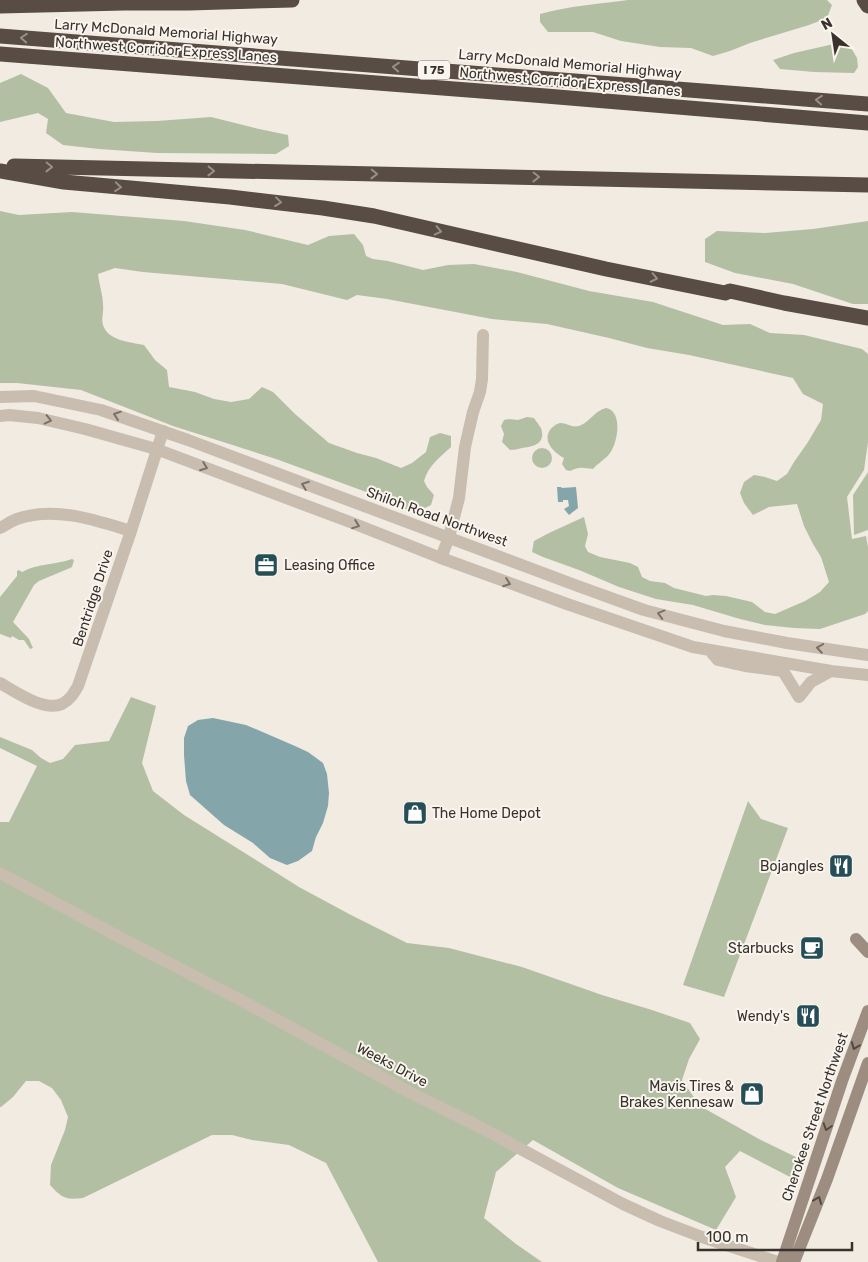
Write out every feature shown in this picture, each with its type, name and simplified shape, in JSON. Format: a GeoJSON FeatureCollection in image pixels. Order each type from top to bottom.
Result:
{"type":"FeatureCollection","features":[{"type":"Feature","properties":{"kind":"highway"},"geometry":{"type":"LineString","coordinates":[[0,6],[292,0]]}},
{"type":"Feature","properties":{"kind":"highway"},"geometry":{"type":"LineString","coordinates":[[864,0],[868,6]]}},
{"type":"Feature","properties":{"kind":"highway","name":"Larry McDonald Memorial Highway"},"geometry":{"type":"LineString","coordinates":[[0,36],[868,104]]}},
{"type":"Feature","properties":{"kind":"highway","name":"Northwest Corridor Express Lanes"},"geometry":{"type":"LineString","coordinates":[[0,54],[868,124]]}},
{"type":"Feature","properties":{"kind":"highway"},"geometry":{"type":"LineString","coordinates":[[0,166],[868,184]]}},
{"type":"Feature","properties":{"kind":"highway"},"geometry":{"type":"LineString","coordinates":[[0,171],[64,182],[230,197],[374,216],[606,269],[725,293],[730,291],[868,318]]}},
{"type":"Feature","properties":{"kind":"highway"},"geometry":{"type":"LineString","coordinates":[[725,293],[730,300],[868,326]]}},
{"type":"Feature","properties":{"kind":"main road"},"geometry":{"type":"LineString","coordinates":[[868,937],[856,939],[868,952]]}},
{"type":"Feature","properties":{"kind":"main road","name":"Cherokee Street Northwest"},"geometry":{"type":"LineString","coordinates":[[782,1262],[842,1081],[868,1011]]}},
{"type":"Feature","properties":{"kind":"main road"},"geometry":{"type":"LineString","coordinates":[[794,1262],[868,1063]]}},
{"type":"Feature","properties":{"kind":"street"},"geometry":{"type":"LineString","coordinates":[[441,558],[449,537],[459,498],[464,458],[474,449],[477,423],[473,412],[482,379],[483,335]]}},
{"type":"Feature","properties":{"kind":"street","name":"Shiloh Road Northwest"},"geometry":{"type":"LineString","coordinates":[[0,397],[34,396],[102,410],[644,610],[724,631],[868,656]]}},
{"type":"Feature","properties":{"kind":"street"},"geometry":{"type":"LineString","coordinates":[[0,416],[38,418],[86,429],[156,450],[441,558],[693,647],[831,671],[868,675]]}},
{"type":"Feature","properties":{"kind":"street","name":"Bentridge Drive"},"geometry":{"type":"LineString","coordinates":[[0,683],[35,702],[48,706],[62,704],[71,698],[86,666],[163,431]]}},
{"type":"Feature","properties":{"kind":"street"},"geometry":{"type":"LineString","coordinates":[[0,528],[17,519],[47,513],[84,517],[131,532]]}},
{"type":"Feature","properties":{"kind":"street"},"geometry":{"type":"LineString","coordinates":[[708,650],[718,660],[782,671],[799,697],[811,682],[831,671]]}},
{"type":"Feature","properties":{"kind":"street","name":"Weeks Drive"},"geometry":{"type":"LineString","coordinates":[[0,873],[623,1204],[702,1238],[778,1262]]}},
{"type":"Feature","properties":{"kind":"green space"},"geometry":{"type":"Polygon","coordinates":[[[628,0],[827,0],[832,5],[827,18],[713,56],[691,48],[660,47],[621,41],[593,32],[548,32],[540,22],[540,14],[551,11],[628,0]]]}},
{"type":"Feature","properties":{"kind":"green space"},"geometry":{"type":"Polygon","coordinates":[[[847,41],[857,58],[858,67],[854,73],[780,69],[773,60],[794,53],[847,41]]]}},
{"type":"Feature","properties":{"kind":"green space"},"geometry":{"type":"Polygon","coordinates":[[[21,74],[48,88],[66,113],[114,122],[211,117],[288,135],[289,146],[276,154],[157,153],[63,145],[46,133],[48,119],[38,113],[0,122],[0,83],[21,74]]]}},
{"type":"Feature","properties":{"kind":"green space"},"geometry":{"type":"Polygon","coordinates":[[[0,211],[19,215],[72,212],[184,221],[245,230],[308,245],[329,236],[354,234],[363,245],[366,256],[373,259],[423,270],[448,265],[474,264],[517,272],[589,291],[653,302],[723,325],[750,324],[770,333],[804,335],[862,349],[868,354],[868,442],[864,470],[847,497],[852,539],[866,536],[868,547],[868,611],[865,614],[820,629],[765,625],[693,605],[656,599],[619,587],[532,552],[534,541],[584,517],[588,534],[585,546],[588,552],[600,557],[630,563],[638,567],[642,577],[650,581],[665,583],[674,588],[706,596],[726,596],[752,602],[765,612],[775,614],[820,592],[829,582],[821,557],[804,526],[797,504],[769,507],[753,515],[744,503],[740,493],[744,482],[754,475],[777,481],[787,474],[821,420],[823,404],[803,394],[793,378],[689,355],[647,348],[547,324],[492,319],[387,299],[357,295],[347,300],[282,284],[115,268],[98,274],[103,301],[102,323],[106,330],[114,338],[144,345],[155,360],[167,370],[169,387],[231,402],[249,399],[262,387],[273,392],[329,443],[401,468],[412,463],[426,452],[430,437],[440,433],[451,436],[451,447],[431,466],[424,481],[434,495],[431,505],[423,509],[406,509],[369,493],[276,459],[173,426],[81,390],[0,383],[0,211]]]}},
{"type":"Feature","properties":{"kind":"green space"},"geometry":{"type":"Polygon","coordinates":[[[868,221],[868,304],[853,304],[793,284],[735,273],[705,262],[705,239],[717,231],[765,233],[813,229],[868,221]]]}},
{"type":"Feature","properties":{"kind":"green space"},"geometry":{"type":"Polygon","coordinates":[[[606,408],[611,410],[617,421],[617,435],[610,453],[593,469],[576,468],[570,471],[566,470],[562,464],[564,458],[549,443],[548,434],[550,430],[560,423],[579,426],[606,408]]]}},
{"type":"Feature","properties":{"kind":"green space"},"geometry":{"type":"Polygon","coordinates":[[[527,417],[534,418],[540,426],[542,430],[541,440],[533,446],[510,450],[502,442],[504,434],[501,426],[504,420],[518,420],[527,417]]]}},
{"type":"Feature","properties":{"kind":"green space"},"geometry":{"type":"Polygon","coordinates":[[[542,448],[549,451],[552,458],[549,465],[542,468],[535,465],[532,458],[535,451],[542,448]]]}},
{"type":"Feature","properties":{"kind":"green space"},"geometry":{"type":"Polygon","coordinates":[[[868,472],[868,530],[854,535],[853,495],[868,472]]]}},
{"type":"Feature","properties":{"kind":"green space"},"geometry":{"type":"Polygon","coordinates":[[[74,560],[72,567],[34,585],[13,622],[29,639],[33,648],[30,649],[24,640],[0,634],[0,597],[17,576],[17,571],[22,572],[35,567],[74,560]]]}},
{"type":"Feature","properties":{"kind":"green space"},"geometry":{"type":"Polygon","coordinates":[[[131,697],[156,706],[142,763],[153,791],[184,815],[299,887],[407,943],[449,948],[522,967],[690,1023],[700,1039],[689,1059],[682,1080],[700,1106],[759,1139],[800,1159],[792,1178],[740,1151],[725,1167],[736,1197],[716,1230],[618,1188],[533,1140],[496,1172],[484,1218],[542,1262],[378,1262],[326,1163],[289,1145],[232,1135],[212,1135],[83,1198],[72,1199],[58,1193],[50,1185],[51,1165],[65,1130],[68,1117],[61,1100],[52,1088],[39,1081],[26,1081],[13,1097],[0,1107],[0,822],[9,822],[37,766],[0,748],[0,737],[32,750],[50,763],[63,759],[75,745],[109,741],[131,697]]]}},
{"type":"Feature","properties":{"kind":"green space"},"geometry":{"type":"Polygon","coordinates":[[[748,801],[761,819],[788,828],[724,997],[683,985],[748,801]]]}},
{"type":"Feature","properties":{"kind":"water"},"geometry":{"type":"Polygon","coordinates":[[[557,487],[576,487],[578,508],[569,515],[564,509],[569,506],[568,500],[558,502],[557,487]]]}},
{"type":"Feature","properties":{"kind":"water"},"geometry":{"type":"Polygon","coordinates":[[[213,718],[246,725],[308,752],[323,763],[327,774],[328,806],[312,851],[298,861],[287,865],[270,858],[253,843],[224,825],[190,795],[186,781],[184,738],[188,726],[198,720],[213,718]]]}},
{"type":"Feature","properties":{"kind":"place","name":"Leasing Office"},"geometry":{"type":"Point","coordinates":[266,565]}},
{"type":"Feature","properties":{"kind":"place","name":"The Home Depot"},"geometry":{"type":"Point","coordinates":[415,813]}},
{"type":"Feature","properties":{"kind":"place","name":"Bojangles"},"geometry":{"type":"Point","coordinates":[841,866]}},
{"type":"Feature","properties":{"kind":"place","name":"Starbucks"},"geometry":{"type":"Point","coordinates":[812,948]}},
{"type":"Feature","properties":{"kind":"place","name":"Wendy's"},"geometry":{"type":"Point","coordinates":[808,1016]}},
{"type":"Feature","properties":{"kind":"place","name":"Mavis Tires & Brakes Kennesaw"},"geometry":{"type":"Point","coordinates":[752,1094]}}]}
